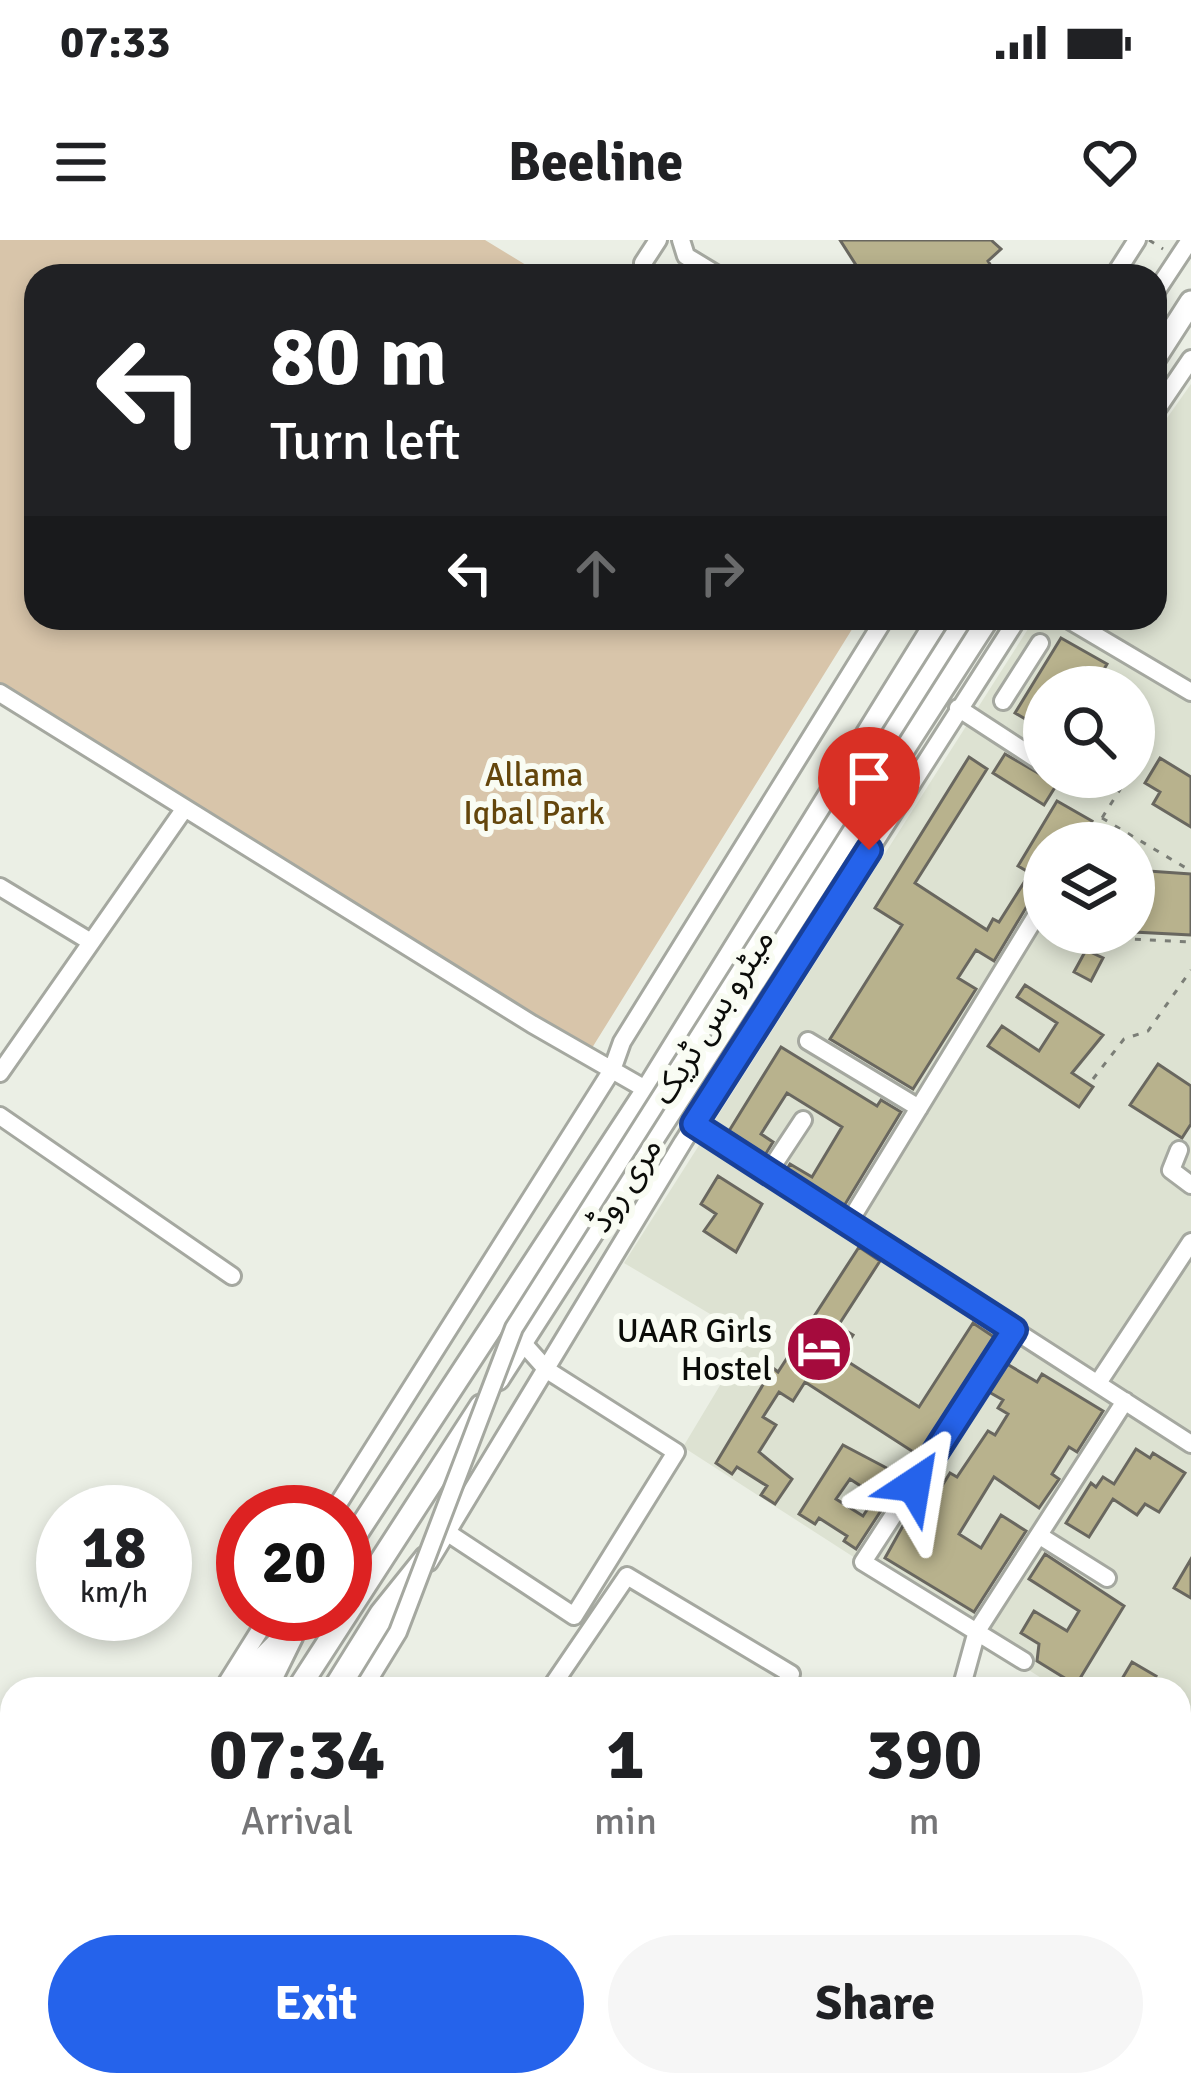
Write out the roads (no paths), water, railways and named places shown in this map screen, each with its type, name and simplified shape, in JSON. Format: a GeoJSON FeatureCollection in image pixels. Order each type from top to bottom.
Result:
{"type":"FeatureCollection","features":[{"type":"Feature","properties":{"kind":"main road"},"geometry":{"type":"LineString","coordinates":[[1167,266],[1186,240]]}},
{"type":"Feature","properties":{"kind":"main road"},"geometry":{"type":"LineString","coordinates":[[1167,339],[1191,302]]}},
{"type":"Feature","properties":{"kind":"main road","name":"مری روڈ"},"geometry":{"type":"LineString","coordinates":[[372,1510],[647,1090],[932,630]]}},
{"type":"Feature","properties":{"kind":"main road","name":"مری روڈ"},"geometry":{"type":"LineString","coordinates":[[372,1574],[980,630]]}},
{"type":"Feature","properties":{"kind":"main road"},"geometry":{"type":"LineString","coordinates":[[250,1677],[279,1641]]}},
{"type":"Feature","properties":{"kind":"main road"},"geometry":{"type":"LineString","coordinates":[[272,1677],[289,1641]]}},
{"type":"Feature","properties":{"kind":"main road","name":"مری روڈ"},"geometry":{"type":"LineString","coordinates":[[306,1677],[329,1641]]}},
{"type":"Feature","properties":{"kind":"main road"},"geometry":{"type":"LineString","coordinates":[[320,1677],[331,1641]]}},
{"type":"Feature","properties":{"kind":"street"},"geometry":{"type":"LineString","coordinates":[[643,262],[658,240]]}},
{"type":"Feature","properties":{"kind":"street"},"geometry":{"type":"LineString","coordinates":[[681,240],[686,256],[699,264]]}},
{"type":"Feature","properties":{"kind":"street"},"geometry":{"type":"LineString","coordinates":[[1167,272],[1186,240]]}},
{"type":"Feature","properties":{"kind":"street"},"geometry":{"type":"LineString","coordinates":[[1167,322],[1191,286]]}},
{"type":"Feature","properties":{"kind":"street"},"geometry":{"type":"LineString","coordinates":[[1167,394],[1191,359]]}},
{"type":"Feature","properties":{"kind":"street"},"geometry":{"type":"LineString","coordinates":[[350,1485],[612,1070],[622,1042],[878,630]]}},
{"type":"Feature","properties":{"kind":"street","name":"میٹرو بس ٹریک"},"geometry":{"type":"LineString","coordinates":[[370,1677],[398,1633],[514,1328],[956,630]]}},
{"type":"Feature","properties":{"kind":"street"},"geometry":{"type":"LineString","coordinates":[[355,1677],[448,1533],[694,1124],[1010,630]]}},
{"type":"Feature","properties":{"kind":"street"},"geometry":{"type":"LineString","coordinates":[[1086,630],[1185,689],[1191,666]]}},
{"type":"Feature","properties":{"kind":"street"},"geometry":{"type":"LineString","coordinates":[[973,642],[996,652]]}},
{"type":"Feature","properties":{"kind":"street"},"geometry":{"type":"LineString","coordinates":[[981,674],[1006,696],[1040,643]]}},
{"type":"Feature","properties":{"kind":"street"},"geometry":{"type":"LineString","coordinates":[[0,693],[647,1090]]}},
{"type":"Feature","properties":{"kind":"street"},"geometry":{"type":"LineString","coordinates":[[958,708],[1023,750]]}},
{"type":"Feature","properties":{"kind":"street"},"geometry":{"type":"LineString","coordinates":[[0,1073],[184,808]]}},
{"type":"Feature","properties":{"kind":"street"},"geometry":{"type":"LineString","coordinates":[[0,887],[91,942]]}},
{"type":"Feature","properties":{"kind":"street"},"geometry":{"type":"LineString","coordinates":[[848,1224],[1023,939]]}},
{"type":"Feature","properties":{"kind":"street"},"geometry":{"type":"LineString","coordinates":[[808,1041],[919,1108]]}},
{"type":"Feature","properties":{"kind":"street"},"geometry":{"type":"LineString","coordinates":[[0,1116],[232,1276]]}},
{"type":"Feature","properties":{"kind":"street"},"geometry":{"type":"LineString","coordinates":[[768,1173],[803,1120]]}},
{"type":"Feature","properties":{"kind":"street"},"geometry":{"type":"LineString","coordinates":[[694,1124],[1191,1444]]}},
{"type":"Feature","properties":{"kind":"street"},"geometry":{"type":"LineString","coordinates":[[1179,1150],[1171,1170],[1191,1185]]}},
{"type":"Feature","properties":{"kind":"street"},"geometry":{"type":"LineString","coordinates":[[1098,1383],[1191,1242]]}},
{"type":"Feature","properties":{"kind":"street"},"geometry":{"type":"LineString","coordinates":[[1014,1330],[863,1562],[1024,1660]]}},
{"type":"Feature","properties":{"kind":"street"},"geometry":{"type":"LineString","coordinates":[[448,1533],[574,1616],[676,1452],[547,1370],[522,1342]]}},
{"type":"Feature","properties":{"kind":"street"},"geometry":{"type":"LineString","coordinates":[[964,1677],[976,1634],[1125,1401]]}},
{"type":"Feature","properties":{"kind":"street"},"geometry":{"type":"LineString","coordinates":[[1040,1536],[1106,1579]]}},
{"type":"Feature","properties":{"kind":"street","name":"میٹرو بس ٹریک"},"geometry":{"type":"LineString","coordinates":[[338,1677],[379,1612],[424,1556]]}},
{"type":"Feature","properties":{"kind":"street"},"geometry":{"type":"LineString","coordinates":[[558,1677],[627,1576],[789,1677]]}},
{"type":"Feature","properties":{"kind":"street"},"geometry":{"type":"LineString","coordinates":[[231,1677],[253,1641]]}},
{"type":"Feature","properties":{"kind":"place","name":"UAAR Girls Hostel"},"geometry":{"type":"Point","coordinates":[819,1349]}},
{"type":"Feature","properties":{"kind":"park label","name":"Allama Iqbal Park"},"geometry":{"type":"Point","coordinates":[534,793]}}]}
